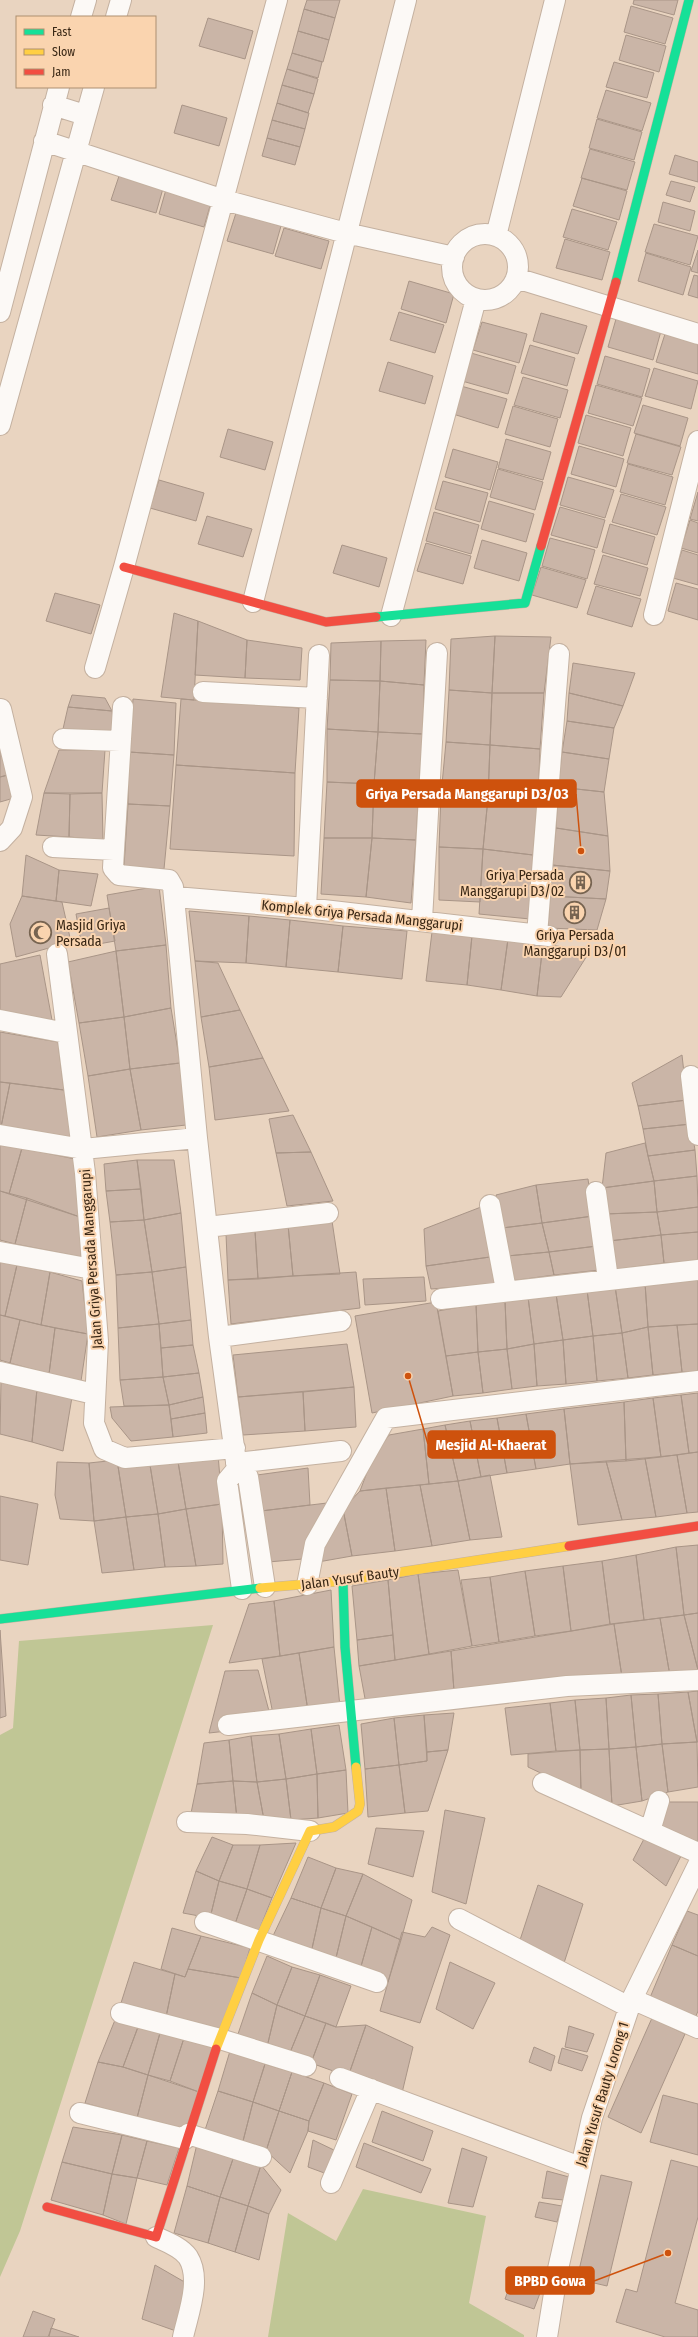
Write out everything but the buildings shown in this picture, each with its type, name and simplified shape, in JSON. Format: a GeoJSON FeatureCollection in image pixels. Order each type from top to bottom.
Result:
{"type":"FeatureCollection","features":[{"type":"Feature","properties":{"kind":"street"},"geometry":{"type":"LineString","coordinates":[[81,16],[86,0]]}},
{"type":"Feature","properties":{"kind":"street"},"geometry":{"type":"LineString","coordinates":[[116,16],[121,0]]}},
{"type":"Feature","properties":{"kind":"street"},"geometry":{"type":"LineString","coordinates":[[95,668],[224,200],[276,0]]}},
{"type":"Feature","properties":{"kind":"street"},"geometry":{"type":"LineString","coordinates":[[252,602],[406,0]]}},
{"type":"Feature","properties":{"kind":"street"},"geometry":{"type":"LineString","coordinates":[[496,236],[555,0]]}},
{"type":"Feature","properties":{"kind":"street"},"geometry":{"type":"LineString","coordinates":[[124,567],[326,622],[524,603],[610,307],[689,0]]}},
{"type":"Feature","properties":{"kind":"street"},"geometry":{"type":"LineString","coordinates":[[0,426],[94,88]]}},
{"type":"Feature","properties":{"kind":"street"},"geometry":{"type":"LineString","coordinates":[[0,312],[56,96],[85,115]]}},
{"type":"Feature","properties":{"kind":"street"},"geometry":{"type":"LineString","coordinates":[[44,141],[224,200],[346,233],[454,257]]}},
{"type":"Feature","properties":{"kind":"street"},"geometry":{"type":"LineString","coordinates":[[486,234],[496,236],[506,242],[513,250],[518,261],[516,278],[507,292],[497,298],[486,300],[476,299],[466,294],[454,278],[454,257],[458,247],[475,235],[486,234]]}},
{"type":"Feature","properties":{"kind":"street"},"geometry":{"type":"LineString","coordinates":[[516,278],[698,334]]}},
{"type":"Feature","properties":{"kind":"street"},"geometry":{"type":"LineString","coordinates":[[391,616],[476,299]]}},
{"type":"Feature","properties":{"kind":"street"},"geometry":{"type":"LineString","coordinates":[[654,614],[698,440]]}},
{"type":"Feature","properties":{"kind":"street"},"geometry":{"type":"LineString","coordinates":[[422,920],[437,652]]}},
{"type":"Feature","properties":{"kind":"street","name":"Komplek Griya Persada Manggarupi"},"geometry":{"type":"LineString","coordinates":[[175,897],[306,908],[422,920],[543,935],[559,654]]}},
{"type":"Feature","properties":{"kind":"street"},"geometry":{"type":"LineString","coordinates":[[306,908],[319,655]]}},
{"type":"Feature","properties":{"kind":"street"},"geometry":{"type":"LineString","coordinates":[[203,692],[317,698]]}},
{"type":"Feature","properties":{"kind":"street"},"geometry":{"type":"LineString","coordinates":[[122,707],[114,850],[115,872],[119,876],[169,880],[174,887],[197,1138],[219,1337],[236,1460],[248,1477],[265,1587]]}},
{"type":"Feature","properties":{"kind":"street"},"geometry":{"type":"LineString","coordinates":[[1,709],[22,789],[22,797],[8,815],[12,828],[1,839]]}},
{"type":"Feature","properties":{"kind":"street"},"geometry":{"type":"LineString","coordinates":[[63,740],[120,741]]}},
{"type":"Feature","properties":{"kind":"street"},"geometry":{"type":"LineString","coordinates":[[53,847],[114,850]]}},
{"type":"Feature","properties":{"kind":"street","name":"Jalan Griya Persada Manggarupi"},"geometry":{"type":"LineString","coordinates":[[57,954],[66,1033],[83,1148],[98,1340],[94,1394],[94,1423],[104,1450],[125,1458],[236,1460],[341,1451]]}},
{"type":"Feature","properties":{"kind":"street"},"geometry":{"type":"LineString","coordinates":[[0,1020],[66,1033]]}},
{"type":"Feature","properties":{"kind":"street"},"geometry":{"type":"LineString","coordinates":[[691,1076],[698,1135]]}},
{"type":"Feature","properties":{"kind":"street","name":"Jalan Griya Persada Manggarupi"},"geometry":{"type":"LineString","coordinates":[[0,1135],[83,1148],[197,1138]]}},
{"type":"Feature","properties":{"kind":"street"},"geometry":{"type":"LineString","coordinates":[[596,1192],[608,1279]]}},
{"type":"Feature","properties":{"kind":"street"},"geometry":{"type":"LineString","coordinates":[[490,1205],[506,1290]]}},
{"type":"Feature","properties":{"kind":"street"},"geometry":{"type":"LineString","coordinates":[[207,1227],[328,1213]]}},
{"type":"Feature","properties":{"kind":"street"},"geometry":{"type":"LineString","coordinates":[[0,1252],[92,1269]]}},
{"type":"Feature","properties":{"kind":"street"},"geometry":{"type":"LineString","coordinates":[[441,1299],[506,1290],[698,1270]]}},
{"type":"Feature","properties":{"kind":"street"},"geometry":{"type":"LineString","coordinates":[[219,1337],[340,1321]]}},
{"type":"Feature","properties":{"kind":"street"},"geometry":{"type":"LineString","coordinates":[[0,1372],[94,1394]]}},
{"type":"Feature","properties":{"kind":"street"},"geometry":{"type":"LineString","coordinates":[[307,1585],[315,1544],[352,1481],[366,1451],[386,1418],[698,1381]]}},
{"type":"Feature","properties":{"kind":"street"},"geometry":{"type":"LineString","coordinates":[[236,1460],[227,1481],[242,1589]]}},
{"type":"Feature","properties":{"kind":"street","name":"Jalan Yusuf Bauty"},"geometry":{"type":"LineString","coordinates":[[0,1619],[242,1589],[343,1581],[698,1526]]}},
{"type":"Feature","properties":{"kind":"street"},"geometry":{"type":"LineString","coordinates":[[187,1822],[247,1824],[310,1831],[334,1827],[358,1811],[360,1804],[345,1646],[343,1581]]}},
{"type":"Feature","properties":{"kind":"street"},"geometry":{"type":"LineString","coordinates":[[228,1725],[567,1686],[698,1680]]}},
{"type":"Feature","properties":{"kind":"street"},"geometry":{"type":"LineString","coordinates":[[543,1783],[650,1831],[698,1865]]}},
{"type":"Feature","properties":{"kind":"street"},"geometry":{"type":"LineString","coordinates":[[650,1831],[659,1801]]}},
{"type":"Feature","properties":{"kind":"street"},"geometry":{"type":"LineString","coordinates":[[156,2237],[187,2136],[220,2039],[259,1941],[310,1831]]}},
{"type":"Feature","properties":{"kind":"street","name":"Jalan Yusuf Bauty Lorong 1"},"geometry":{"type":"LineString","coordinates":[[547,2337],[558,2269],[592,2118],[631,2003],[698,1865]]}},
{"type":"Feature","properties":{"kind":"street"},"geometry":{"type":"LineString","coordinates":[[459,1919],[631,2003],[698,2028]]}},
{"type":"Feature","properties":{"kind":"street"},"geometry":{"type":"LineString","coordinates":[[205,1922],[378,1982]]}},
{"type":"Feature","properties":{"kind":"street"},"geometry":{"type":"LineString","coordinates":[[121,2013],[220,2039],[306,2066]]}},
{"type":"Feature","properties":{"kind":"street"},"geometry":{"type":"LineString","coordinates":[[340,2078],[580,2167]]}},
{"type":"Feature","properties":{"kind":"street"},"geometry":{"type":"LineString","coordinates":[[331,2183],[371,2089]]}},
{"type":"Feature","properties":{"kind":"street"},"geometry":{"type":"LineString","coordinates":[[80,2113],[187,2136],[262,2157]]}},
{"type":"Feature","properties":{"kind":"street"},"geometry":{"type":"LineString","coordinates":[[47,2207],[156,2237],[172,2244],[188,2257],[192,2268],[194,2283],[183,2337]]}},
{"type":"Feature","properties":{"kind":"green space"},"geometry":{"type":"Polygon","coordinates":[[[213,1625],[20,2231],[0,2277],[0,1735],[13,1728],[19,1641],[213,1625]]]}},
{"type":"Feature","properties":{"kind":"green space"},"geometry":{"type":"Polygon","coordinates":[[[363,2189],[486,2216],[469,2303],[524,2335],[524,2337],[268,2337],[288,2213],[336,2241],[363,2189]]]}},
{"type":"Feature","properties":{"kind":"traffic: fast"},"geometry":{"type":"LineString","coordinates":[[616,282],[689,0]]}},
{"type":"Feature","properties":{"kind":"traffic: fast"},"geometry":{"type":"LineString","coordinates":[[376,617],[525,603],[541,546]]}},
{"type":"Feature","properties":{"kind":"traffic: fast"},"geometry":{"type":"LineString","coordinates":[[343,1581],[345,1647],[356,1767]]}},
{"type":"Feature","properties":{"kind":"traffic: fast"},"geometry":{"type":"LineString","coordinates":[[0,1619],[260,1588]]}},
{"type":"Feature","properties":{"kind":"traffic: slow"},"geometry":{"type":"LineString","coordinates":[[260,1588],[343,1581],[569,1546]]}},
{"type":"Feature","properties":{"kind":"traffic: slow"},"geometry":{"type":"LineString","coordinates":[[216,2049],[259,1940],[310,1831],[334,1827],[358,1811],[360,1804],[356,1767]]}},
{"type":"Feature","properties":{"kind":"traffic: jam"},"geometry":{"type":"LineString","coordinates":[[541,546],[616,282]]}},
{"type":"Feature","properties":{"kind":"traffic: jam"},"geometry":{"type":"LineString","coordinates":[[124,567],[326,622],[376,617]]}},
{"type":"Feature","properties":{"kind":"traffic: jam"},"geometry":{"type":"LineString","coordinates":[[569,1546],[698,1526]]}},
{"type":"Feature","properties":{"kind":"traffic: jam"},"geometry":{"type":"LineString","coordinates":[[47,2207],[156,2237],[216,2049]]}},
{"type":"Feature","properties":{"kind":"place","name":"Griya Persada Manggarupi D3/03"},"geometry":{"type":"Point","coordinates":[581,851]}},
{"type":"Feature","properties":{"kind":"place","name":"Griya Persada Manggarupi D3/02"},"geometry":{"type":"Point","coordinates":[580,883]}},
{"type":"Feature","properties":{"kind":"place","name":"Griya Persada Manggarupi D3/01"},"geometry":{"type":"Point","coordinates":[575,913]}},
{"type":"Feature","properties":{"kind":"place","name":"Masjid Griya Persada"},"geometry":{"type":"Point","coordinates":[40,933]}},
{"type":"Feature","properties":{"kind":"place","name":"Mesjid Al-Khaerat"},"geometry":{"type":"Point","coordinates":[408,1376]}},
{"type":"Feature","properties":{"kind":"place","name":"BPBD Gowa"},"geometry":{"type":"Point","coordinates":[668,2253]}}]}
